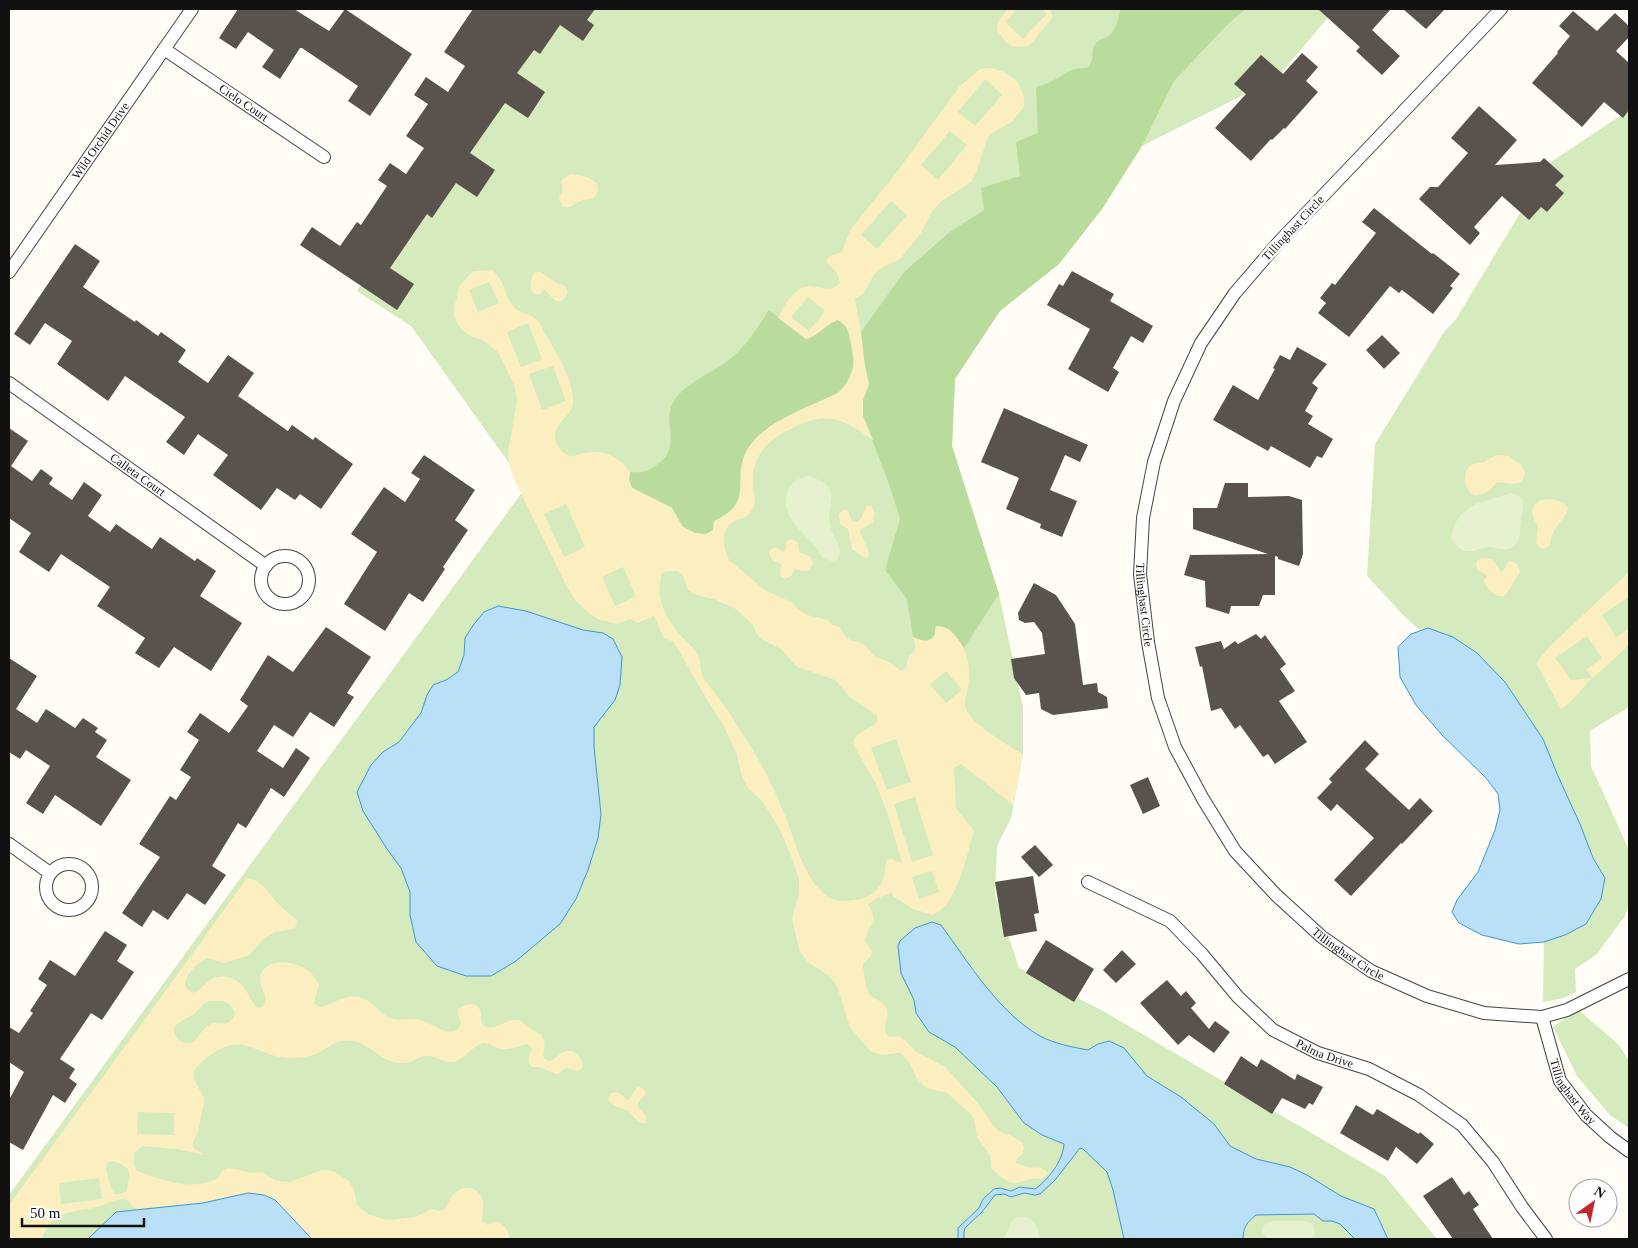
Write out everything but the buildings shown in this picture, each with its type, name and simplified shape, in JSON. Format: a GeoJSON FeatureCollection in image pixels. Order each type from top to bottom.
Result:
{"type":"FeatureCollection","features":[{"type":"Feature","properties":{"kind":"street","name":"Wild Orchid Drive"},"geometry":{"type":"LineString","coordinates":[[9,272],[192,9]]}},
{"type":"Feature","properties":{"kind":"street","name":"Tillinghast Circle"},"geometry":{"type":"LineString","coordinates":[[1501,9],[1279,242],[1235,293],[1201,343],[1174,401],[1154,462],[1143,518],[1140,574],[1148,642],[1158,698],[1176,747],[1203,799],[1235,851],[1276,895],[1322,938],[1371,971],[1427,996],[1484,1014],[1542,1017],[1567,1010],[1629,979]]}},
{"type":"Feature","properties":{"kind":"street","name":"Cielo Court"},"geometry":{"type":"LineString","coordinates":[[164,49],[324,157]]}},
{"type":"Feature","properties":{"kind":"street","name":"Calleta Court"},"geometry":{"type":"LineString","coordinates":[[9,382],[266,566]]}},
{"type":"Feature","properties":{"kind":"street"},"geometry":{"type":"LineString","coordinates":[[9,844],[50,873]]}},
{"type":"Feature","properties":{"kind":"street","name":"Palma Drive"},"geometry":{"type":"LineString","coordinates":[[1088,882],[1170,921],[1202,954],[1238,997],[1273,1030],[1318,1052],[1369,1069],[1420,1095],[1462,1125],[1494,1162],[1522,1207],[1546,1239]]}},
{"type":"Feature","properties":{"kind":"street","name":"Tillinghast Way"},"geometry":{"type":"LineString","coordinates":[[1542,1017],[1560,1081],[1586,1115],[1629,1151]]}},
{"type":"Feature","properties":{"kind":"green space"},"geometry":{"type":"Polygon","coordinates":[[[536,9],[1335,9],[1277,78],[1142,146],[1102,209],[1059,264],[1000,311],[955,379],[952,446],[999,594],[1023,708],[1023,754],[1011,818],[997,846],[995,895],[1019,968],[1103,1011],[1385,1176],[1437,1239],[9,1239],[9,1195],[526,487],[411,326],[357,291],[536,9]]]}},
{"type":"Feature","properties":{"kind":"green space"},"geometry":{"type":"Polygon","coordinates":[[[1121,9],[1246,9],[1229,23],[1174,81],[1142,146],[1102,209],[1059,264],[1000,311],[955,379],[952,446],[999,594],[964,648],[953,633],[935,634],[928,640],[919,639],[913,637],[907,599],[885,570],[900,519],[863,416],[863,400],[869,384],[861,332],[904,272],[951,231],[984,210],[981,188],[1020,176],[1016,142],[1038,133],[1036,87],[1072,70],[1087,68],[1092,61],[1094,46],[1112,32],[1116,26],[1121,9]]]}},
{"type":"Feature","properties":{"kind":"green space"},"geometry":{"type":"Polygon","coordinates":[[[1629,110],[1629,707],[1590,731],[1591,766],[1629,850],[1629,903],[1625,916],[1596,955],[1575,969],[1576,992],[1563,998],[1543,1002],[1544,936],[1577,922],[1453,661],[1403,615],[1367,576],[1375,444],[1444,332],[1456,319],[1551,162],[1629,110]]]}},
{"type":"Feature","properties":{"kind":"green space"},"geometry":{"type":"Polygon","coordinates":[[[769,310],[806,339],[838,320],[847,328],[854,366],[845,387],[838,393],[769,427],[742,467],[740,494],[737,505],[726,516],[714,521],[713,530],[706,534],[695,533],[683,527],[672,508],[632,488],[629,480],[630,472],[646,471],[664,458],[669,450],[671,441],[669,415],[671,406],[676,398],[687,387],[735,355],[751,337],[769,310]]]}},
{"type":"Feature","properties":{"kind":"green space"},"geometry":{"type":"Polygon","coordinates":[[[809,476],[820,481],[831,491],[829,517],[830,526],[840,552],[837,560],[823,558],[797,527],[786,507],[788,491],[792,485],[796,480],[809,476]]]}},
{"type":"Feature","properties":{"kind":"green space"},"geometry":{"type":"Polygon","coordinates":[[[1511,493],[1520,497],[1523,503],[1519,537],[1514,546],[1508,549],[1488,547],[1465,551],[1456,546],[1451,538],[1454,526],[1465,511],[1481,502],[1511,493]]]}},
{"type":"Feature","properties":{"kind":"green space"},"geometry":{"type":"Polygon","coordinates":[[[1580,1011],[1619,1045],[1629,1061],[1629,1128],[1610,1115],[1577,1076],[1553,1027],[1569,1015],[1580,1011]]]}},
{"type":"Feature","properties":{"kind":"green space"},"geometry":{"type":"Polygon","coordinates":[[[1018,1217],[1032,1220],[1041,1239],[1004,1239],[1012,1221],[1018,1217]]]}},
{"type":"Feature","properties":{"kind":"green space"},"geometry":{"type":"Polygon","coordinates":[[[1272,1221],[1305,1221],[1312,1224],[1315,1234],[1312,1239],[1267,1239],[1262,1230],[1265,1225],[1272,1221]]]}},
{"type":"Feature","properties":{"kind":"sand"},"geometry":{"type":"Polygon","coordinates":[[[1008,9],[1017,9],[1005,22],[1023,39],[1047,14],[1042,9],[1050,9],[1053,17],[1030,45],[1023,47],[1011,46],[1006,43],[997,30],[998,22],[1008,9]]]}},
{"type":"Feature","properties":{"kind":"sand"},"geometry":{"type":"Polygon","coordinates":[[[991,68],[1004,72],[1017,81],[1024,96],[1024,107],[1012,122],[988,137],[971,182],[943,200],[932,211],[921,233],[900,259],[878,270],[864,293],[855,299],[869,384],[863,400],[863,416],[873,440],[847,424],[828,418],[809,421],[777,437],[764,449],[755,464],[753,478],[755,505],[750,513],[729,525],[724,534],[724,540],[729,560],[765,590],[793,603],[807,615],[828,620],[833,625],[840,627],[847,638],[864,644],[874,656],[891,663],[901,671],[906,667],[909,655],[915,650],[913,637],[929,641],[935,634],[936,626],[948,630],[956,636],[968,661],[969,680],[965,704],[969,715],[991,734],[1023,754],[1013,805],[961,764],[954,768],[956,808],[974,831],[955,890],[942,909],[933,915],[913,909],[893,896],[892,892],[868,904],[873,920],[865,941],[872,951],[871,956],[863,964],[865,981],[870,995],[886,1007],[888,1014],[885,1030],[889,1037],[898,1036],[905,1040],[916,1052],[945,1067],[977,1102],[994,1127],[1002,1133],[1022,1142],[1023,1154],[1016,1160],[1016,1163],[1027,1167],[1041,1168],[1048,1173],[1042,1179],[1034,1178],[1016,1183],[1006,1181],[991,1168],[990,1155],[977,1137],[974,1119],[971,1114],[947,1093],[926,1088],[917,1079],[909,1062],[902,1054],[882,1055],[871,1052],[850,1027],[837,986],[829,976],[808,962],[800,952],[792,920],[799,895],[799,879],[779,828],[763,802],[748,788],[742,777],[736,752],[722,723],[674,642],[664,638],[654,616],[638,623],[630,619],[618,624],[598,619],[576,601],[568,589],[515,481],[509,464],[508,452],[517,400],[514,385],[498,352],[482,340],[463,331],[454,316],[454,306],[459,286],[473,271],[492,270],[497,274],[513,306],[539,322],[570,384],[572,408],[557,427],[555,433],[555,439],[561,450],[566,455],[571,456],[598,452],[616,458],[630,472],[629,480],[632,488],[672,508],[683,527],[695,533],[706,534],[713,530],[714,521],[735,506],[739,498],[742,461],[747,450],[755,440],[764,431],[788,416],[838,393],[846,384],[851,374],[853,363],[852,347],[847,328],[838,320],[806,339],[778,318],[785,306],[793,295],[805,286],[826,289],[836,286],[840,282],[837,273],[826,261],[830,256],[842,252],[850,230],[896,173],[960,86],[980,69],[991,68]],[[985,79],[958,112],[975,126],[1002,95],[985,79]],[[950,131],[921,165],[938,180],[967,145],[950,131]],[[891,201],[861,235],[877,249],[907,215],[891,201]],[[489,282],[469,290],[478,312],[499,303],[489,282]],[[808,297],[791,317],[809,331],[825,311],[808,297]],[[528,323],[507,332],[521,367],[542,359],[528,323]],[[553,366],[529,374],[542,410],[566,401],[553,366]],[[566,504],[544,514],[564,557],[585,547],[566,504]],[[623,567],[602,577],[615,606],[636,596],[623,567]],[[678,571],[662,573],[660,591],[662,606],[669,620],[696,652],[705,680],[728,710],[772,785],[811,879],[827,896],[837,901],[864,898],[871,894],[882,882],[887,860],[891,859],[902,863],[889,818],[876,784],[853,744],[854,739],[859,733],[877,722],[877,716],[851,698],[835,680],[797,667],[781,649],[761,639],[753,625],[736,609],[716,600],[694,594],[688,590],[683,576],[678,571]],[[946,671],[930,684],[946,703],[962,690],[946,671]],[[896,739],[871,748],[887,790],[911,782],[896,739]],[[915,797],[894,804],[912,862],[933,855],[915,797]],[[932,871],[912,877],[919,899],[939,892],[932,871]]]}},
{"type":"Feature","properties":{"kind":"sand"},"geometry":{"type":"Polygon","coordinates":[[[570,174],[592,179],[598,190],[595,197],[583,200],[571,207],[562,206],[559,197],[563,190],[561,181],[570,174]]]}},
{"type":"Feature","properties":{"kind":"sand"},"geometry":{"type":"Polygon","coordinates":[[[535,272],[541,272],[555,282],[565,286],[568,292],[565,298],[561,301],[555,300],[544,289],[541,294],[534,293],[530,283],[535,272]]]}},
{"type":"Feature","properties":{"kind":"sand"},"geometry":{"type":"Polygon","coordinates":[[[1499,455],[1509,456],[1521,464],[1525,473],[1521,481],[1514,484],[1497,482],[1484,493],[1472,494],[1466,486],[1465,480],[1468,469],[1473,464],[1484,462],[1499,455]]]}},
{"type":"Feature","properties":{"kind":"sand"},"geometry":{"type":"Polygon","coordinates":[[[1541,500],[1559,501],[1568,507],[1566,514],[1553,533],[1549,546],[1544,549],[1540,548],[1536,543],[1538,526],[1532,513],[1535,504],[1541,500]]]}},
{"type":"Feature","properties":{"kind":"sand"},"geometry":{"type":"Polygon","coordinates":[[[867,505],[871,506],[875,514],[873,522],[860,530],[869,552],[869,556],[865,558],[852,549],[848,529],[840,524],[839,515],[842,510],[846,510],[852,521],[856,522],[861,519],[867,505]]]}},
{"type":"Feature","properties":{"kind":"sand"},"geometry":{"type":"Polygon","coordinates":[[[790,539],[798,543],[799,552],[811,557],[813,563],[809,570],[795,569],[791,576],[785,579],[780,576],[781,564],[772,560],[769,553],[775,547],[784,552],[786,550],[786,542],[790,539]]]}},
{"type":"Feature","properties":{"kind":"sand"},"geometry":{"type":"Polygon","coordinates":[[[1481,558],[1492,559],[1501,572],[1508,562],[1511,561],[1517,564],[1520,571],[1519,574],[1505,596],[1498,596],[1492,593],[1484,581],[1487,575],[1478,571],[1476,565],[1477,561],[1481,558]]]}},
{"type":"Feature","properties":{"kind":"sand"},"geometry":{"type":"Polygon","coordinates":[[[1629,572],[1629,597],[1602,615],[1616,637],[1629,629],[1629,645],[1593,678],[1586,670],[1602,658],[1587,636],[1555,658],[1571,680],[1592,678],[1573,700],[1561,709],[1536,663],[1550,646],[1629,572]]]}},
{"type":"Feature","properties":{"kind":"sand"},"geometry":{"type":"Polygon","coordinates":[[[248,878],[260,884],[279,905],[296,919],[297,923],[294,929],[275,932],[262,940],[250,955],[224,963],[208,958],[200,962],[187,977],[185,986],[192,993],[214,978],[221,976],[229,977],[242,985],[258,1008],[262,1007],[265,1003],[265,995],[260,978],[264,969],[274,963],[293,964],[309,971],[319,985],[314,1002],[318,1007],[346,997],[359,997],[368,1001],[389,1017],[397,1020],[417,1019],[452,1032],[461,1024],[458,1009],[473,1004],[480,1010],[484,1026],[493,1027],[511,1021],[521,1021],[543,1038],[544,1059],[550,1061],[564,1052],[571,1051],[577,1054],[583,1067],[577,1071],[566,1068],[556,1074],[539,1067],[532,1067],[529,1056],[532,1048],[527,1044],[502,1049],[484,1043],[455,1062],[446,1062],[435,1057],[426,1056],[405,1063],[390,1061],[360,1043],[348,1040],[338,1042],[313,1055],[293,1058],[282,1058],[245,1045],[231,1045],[210,1055],[194,1071],[196,1083],[204,1101],[193,1147],[204,1155],[177,1149],[143,1146],[134,1153],[134,1165],[137,1171],[167,1181],[198,1184],[218,1178],[223,1170],[229,1168],[252,1173],[262,1172],[277,1181],[290,1182],[322,1170],[328,1170],[349,1181],[360,1208],[368,1214],[387,1220],[415,1217],[432,1209],[444,1210],[451,1197],[458,1191],[462,1188],[471,1188],[479,1193],[483,1202],[482,1222],[488,1225],[496,1221],[501,1224],[506,1228],[509,1239],[312,1239],[248,1194],[203,1203],[136,1209],[127,1200],[117,1200],[58,1217],[46,1229],[42,1239],[9,1239],[9,1205],[248,878]],[[210,1001],[194,1014],[176,1025],[174,1030],[181,1041],[187,1043],[194,1042],[207,1026],[215,1023],[226,1024],[235,1014],[231,1006],[226,1002],[210,1001]],[[138,1112],[137,1134],[174,1135],[174,1113],[138,1112]],[[110,1161],[107,1164],[109,1182],[114,1194],[127,1191],[128,1169],[119,1163],[110,1161]],[[99,1178],[59,1183],[61,1204],[102,1199],[99,1178]]]}},
{"type":"Feature","properties":{"kind":"sand"},"geometry":{"type":"Polygon","coordinates":[[[637,1087],[643,1088],[646,1093],[638,1103],[638,1107],[646,1116],[646,1123],[643,1124],[637,1121],[628,1111],[608,1100],[611,1093],[616,1092],[627,1100],[637,1087]]]}},
{"type":"Feature","properties":{"kind":"water"},"geometry":{"type":"Polygon","coordinates":[[[498,606],[526,611],[583,630],[603,633],[613,639],[622,657],[620,685],[615,700],[594,727],[594,747],[601,814],[598,838],[576,899],[560,924],[516,961],[491,976],[466,976],[437,966],[416,942],[410,915],[410,892],[401,868],[363,811],[357,792],[371,765],[383,752],[399,742],[421,713],[427,695],[433,685],[446,680],[458,672],[464,655],[465,638],[474,624],[484,612],[498,606]]]}},
{"type":"Feature","properties":{"kind":"water"},"geometry":{"type":"Polygon","coordinates":[[[1428,628],[1453,637],[1477,653],[1505,682],[1543,739],[1593,858],[1605,878],[1601,899],[1586,924],[1565,935],[1544,942],[1519,944],[1482,935],[1459,923],[1452,912],[1457,900],[1478,872],[1495,830],[1500,810],[1498,794],[1486,778],[1442,735],[1416,705],[1400,677],[1398,647],[1411,634],[1428,628]]]}},
{"type":"Feature","properties":{"kind":"water"},"geometry":{"type":"Polygon","coordinates":[[[932,922],[941,925],[985,986],[1025,1026],[1046,1039],[1088,1050],[1098,1044],[1109,1041],[1124,1048],[1147,1076],[1181,1097],[1214,1124],[1230,1146],[1256,1159],[1290,1167],[1341,1196],[1374,1209],[1388,1239],[1355,1239],[1340,1224],[1332,1221],[1323,1221],[1314,1214],[1256,1215],[1246,1226],[1243,1239],[1124,1239],[1107,1172],[1080,1148],[1055,1180],[1040,1194],[1024,1193],[1011,1197],[1004,1194],[995,1195],[982,1212],[965,1228],[964,1239],[958,1239],[958,1228],[979,1208],[983,1199],[994,1189],[1000,1188],[1011,1191],[1020,1187],[1035,1189],[1040,1185],[1058,1163],[1064,1144],[1042,1135],[1024,1123],[997,1087],[955,1047],[929,1032],[916,1013],[914,1000],[901,973],[898,946],[900,941],[915,928],[932,922]]]}},
{"type":"Feature","properties":{"kind":"water"},"geometry":{"type":"Polygon","coordinates":[[[248,1193],[264,1195],[275,1200],[312,1239],[88,1239],[116,1212],[203,1203],[248,1193]]]}}]}
